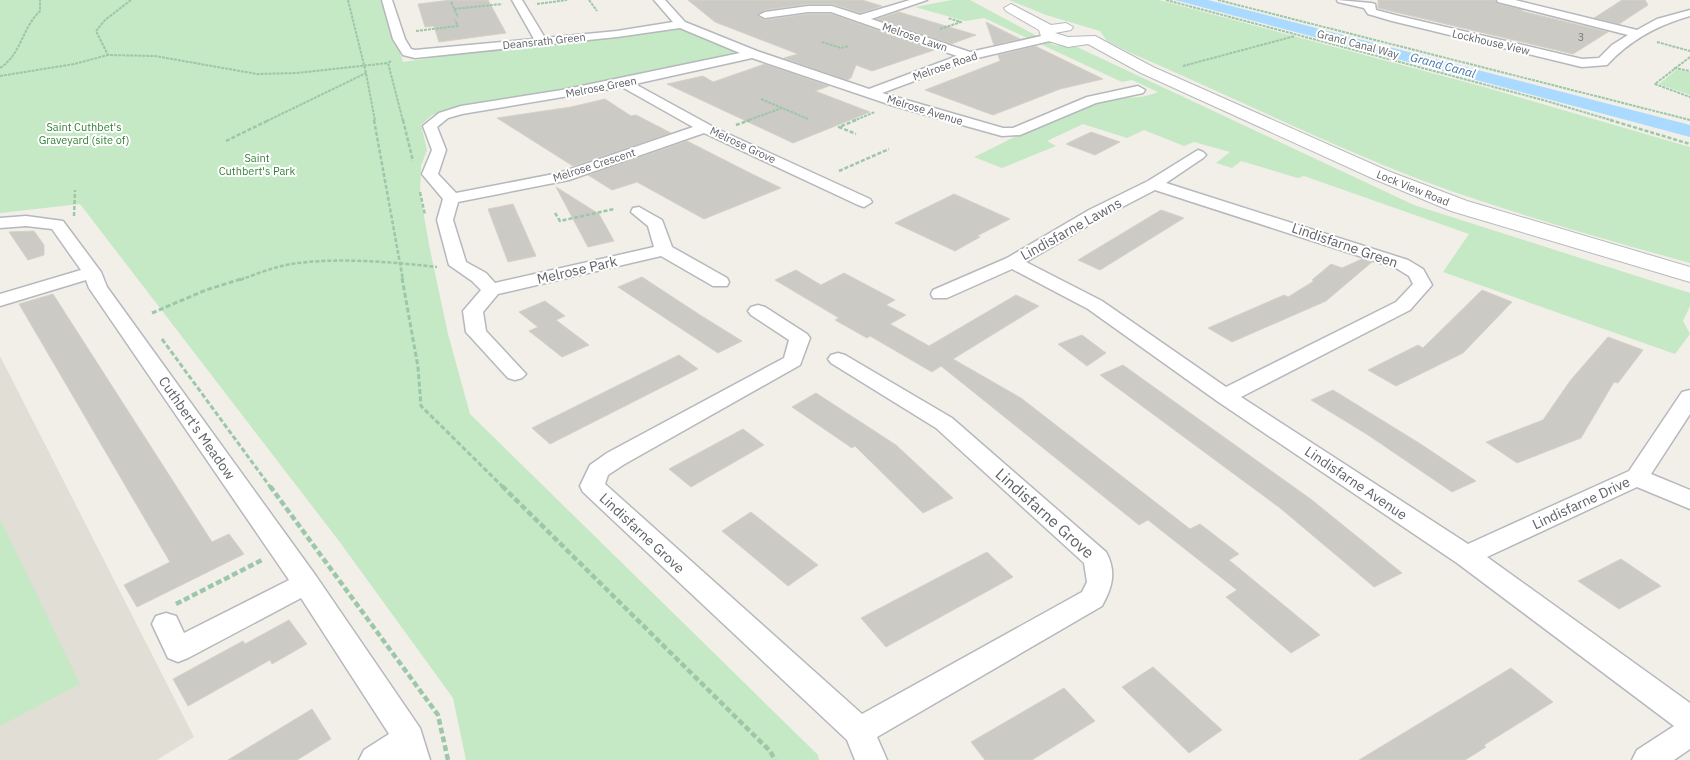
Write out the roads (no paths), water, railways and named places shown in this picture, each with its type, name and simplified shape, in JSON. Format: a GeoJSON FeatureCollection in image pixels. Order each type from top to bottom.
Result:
{"type":"FeatureCollection","features":[{"type":"Feature","properties":{"kind":"street","name":"Deansrath Green"},"geometry":{"type":"LineString","coordinates":[[387,0],[399,39],[407,52],[428,53],[681,24]]}},
{"type":"Feature","properties":{"kind":"street"},"geometry":{"type":"LineString","coordinates":[[659,0],[681,24]]}},
{"type":"Feature","properties":{"kind":"street","name":"Melrose Lawn"},"geometry":{"type":"LineString","coordinates":[[860,18],[922,0]]}},
{"type":"Feature","properties":{"kind":"street","name":"Lock View Road"},"geometry":{"type":"LineString","coordinates":[[994,0],[1054,31],[1151,71],[1381,175],[1459,206],[1690,275]]}},
{"type":"Feature","properties":{"kind":"street","name":"Lockhouse View"},"geometry":{"type":"LineString","coordinates":[[1342,0],[1374,5],[1369,9],[1372,12],[1396,19],[1582,63],[1603,62],[1616,48],[1636,35]]}},
{"type":"Feature","properties":{"kind":"street"},"geometry":{"type":"LineString","coordinates":[[1502,0],[1636,35],[1665,19],[1688,19]]}},
{"type":"Feature","properties":{"kind":"street"},"geometry":{"type":"LineString","coordinates":[[512,2],[541,41]]}},
{"type":"Feature","properties":{"kind":"street"},"geometry":{"type":"LineString","coordinates":[[1558,15],[1569,7]]}},
{"type":"Feature","properties":{"kind":"street","name":"Melrose Lawn"},"geometry":{"type":"LineString","coordinates":[[765,15],[820,8],[832,9],[968,56]]}},
{"type":"Feature","properties":{"kind":"street","name":"Melrose Avenue"},"geometry":{"type":"LineString","coordinates":[[681,24],[753,54],[899,103],[986,129],[1015,132],[1092,100],[1138,90]]}},
{"type":"Feature","properties":{"kind":"street","name":"Melrose Road"},"geometry":{"type":"LineString","coordinates":[[870,93],[968,56],[1054,31]]}},
{"type":"Feature","properties":{"kind":"street","name":"Melrose Green"},"geometry":{"type":"LineString","coordinates":[[451,199],[448,192],[436,183],[430,174],[438,150],[430,126],[436,119],[448,114],[625,83],[753,54]]}},
{"type":"Feature","properties":{"kind":"street","name":"Melrose Grove"},"geometry":{"type":"LineString","coordinates":[[625,83],[648,98],[705,128],[864,202]]}},
{"type":"Feature","properties":{"kind":"street","name":"Melrose Crescent"},"geometry":{"type":"LineString","coordinates":[[451,199],[563,177],[705,128]]}},
{"type":"Feature","properties":{"kind":"street","name":"Lindisfarne Lawns"},"geometry":{"type":"LineString","coordinates":[[940,294],[1013,262],[1095,214],[1154,184],[1198,155]]}},
{"type":"Feature","properties":{"kind":"street","name":"Lindisfarne Green"},"geometry":{"type":"LineString","coordinates":[[1154,184],[1402,264],[1417,273],[1423,285],[1403,306],[1225,396]]}},
{"type":"Feature","properties":{"kind":"street"},"geometry":{"type":"LineString","coordinates":[[451,199],[445,220],[458,265],[479,277],[491,290],[473,311],[476,332],[514,374]]}},
{"type":"Feature","properties":{"kind":"street"},"geometry":{"type":"LineString","coordinates":[[639,212],[656,224],[664,250],[720,282]]}},
{"type":"Feature","properties":{"kind":"street","name":"Cuthbert's Meadow"},"geometry":{"type":"LineString","coordinates":[[0,223],[26,221],[57,225],[87,266],[98,288],[124,322],[144,354],[306,583],[411,749]]}},
{"type":"Feature","properties":{"kind":"street","name":"Melrose Park"},"geometry":{"type":"LineString","coordinates":[[491,290],[664,250]]}},
{"type":"Feature","properties":{"kind":"street","name":"Lindisfarne Avenue"},"geometry":{"type":"LineString","coordinates":[[1013,262],[1095,305],[1225,396],[1466,556],[1690,720]]}},
{"type":"Feature","properties":{"kind":"street"},"geometry":{"type":"LineString","coordinates":[[0,286],[87,266]]}},
{"type":"Feature","properties":{"kind":"street"},"geometry":{"type":"LineString","coordinates":[[0,300],[87,266]]}},
{"type":"Feature","properties":{"kind":"street","name":"Lindisfarne Grove"},"geometry":{"type":"LineString","coordinates":[[758,310],[800,338],[793,361],[615,459],[598,471],[592,486],[859,731],[871,760]]}},
{"type":"Feature","properties":{"kind":"street","name":"Lindisfarne Grove"},"geometry":{"type":"LineString","coordinates":[[838,359],[944,423],[980,453],[1098,559],[1100,582],[1092,599],[859,731]]}},
{"type":"Feature","properties":{"kind":"street","name":"Lindisfarne Drive"},"geometry":{"type":"LineString","coordinates":[[1466,556],[1637,477],[1690,397]]}},
{"type":"Feature","properties":{"kind":"street"},"geometry":{"type":"LineString","coordinates":[[1637,477],[1690,500]]}},
{"type":"Feature","properties":{"kind":"street"},"geometry":{"type":"LineString","coordinates":[[166,616],[178,650],[306,583]]}},
{"type":"Feature","properties":{"kind":"street"},"geometry":{"type":"LineString","coordinates":[[1648,760],[1690,732]]}},
{"type":"Feature","properties":{"kind":"street"},"geometry":{"type":"LineString","coordinates":[[375,760],[411,749]]}},
{"type":"Feature","properties":{"kind":"water","name":"Grand Canal"},"geometry":{"type":"Polygon","coordinates":[[[1175,0],[1208,0],[1690,125],[1690,137],[1175,0]]]}},
{"type":"Feature","properties":{"kind":"park label","name":"Saint Cuthbet's Graveyard (site of)"},"geometry":{"type":"Point","coordinates":[84,133]}},
{"type":"Feature","properties":{"kind":"park label","name":"Saint Cuthbert's Park"},"geometry":{"type":"Point","coordinates":[257,164]}}]}
